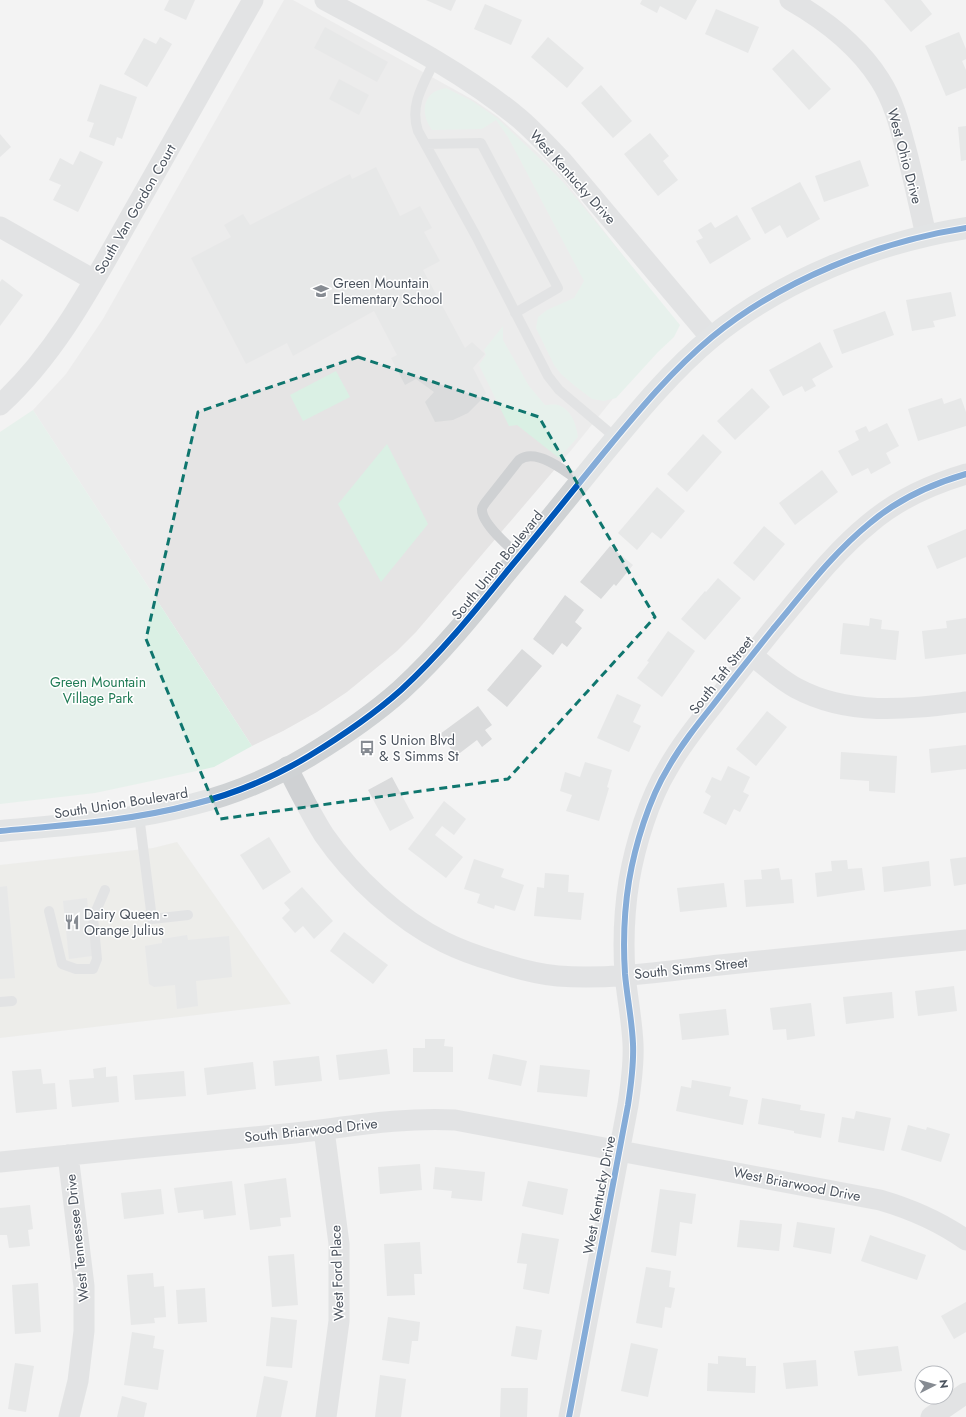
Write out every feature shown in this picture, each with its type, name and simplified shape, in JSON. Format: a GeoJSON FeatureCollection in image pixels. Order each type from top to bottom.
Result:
{"type":"FeatureCollection","features":[{"type":"Feature","properties":{"kind":"main road","name":"South Union Boulevard"},"geometry":{"type":"LineString","coordinates":[[0,831],[99,821],[170,810],[206,801],[235,791],[306,757],[360,723],[401,690],[447,644],[616,438],[672,376],[711,338],[757,304],[799,282],[861,256],[926,235],[966,228]]}},
{"type":"Feature","properties":{"kind":"street","name":"South Van Gordon Court"},"geometry":{"type":"LineString","coordinates":[[0,405],[16,391],[41,362],[64,330],[253,0]]}},
{"type":"Feature","properties":{"kind":"street","name":"West Kentucky Drive"},"geometry":{"type":"LineString","coordinates":[[325,0],[435,60],[495,100],[520,119],[541,138],[563,162],[711,338]]}},
{"type":"Feature","properties":{"kind":"street","name":"West Ohio Drive"},"geometry":{"type":"LineString","coordinates":[[790,0],[817,16],[848,42],[867,62],[880,81],[891,101],[899,123],[926,235]]}},
{"type":"Feature","properties":{"kind":"street"},"geometry":{"type":"LineString","coordinates":[[0,227],[94,280]]}},
{"type":"Feature","properties":{"kind":"street","name":"South Taft Street"},"geometry":{"type":"LineString","coordinates":[[626,975],[624,944],[625,913],[629,880],[636,847],[645,820],[667,769],[682,746],[752,655],[813,581],[849,542],[870,522],[890,508],[927,488],[966,474]]}},
{"type":"Feature","properties":{"kind":"street"},"geometry":{"type":"LineString","coordinates":[[752,655],[771,671],[796,688],[816,698],[834,704],[882,709],[966,702]]}},
{"type":"Feature","properties":{"kind":"street","name":"South Simms Street"},"geometry":{"type":"LineString","coordinates":[[287,767],[324,834],[339,855],[380,898],[400,914],[444,942],[475,955],[506,965],[558,976],[626,975],[966,940]]}},
{"type":"Feature","properties":{"kind":"street","name":"West Kentucky Drive"},"geometry":{"type":"LineString","coordinates":[[569,1417],[628,1106],[633,1064],[633,1043],[626,975]]}},
{"type":"Feature","properties":{"kind":"street","name":"South Briarwood Drive"},"geometry":{"type":"LineString","coordinates":[[0,1162],[324,1130],[409,1120],[435,1119],[455,1120],[619,1151]]}},
{"type":"Feature","properties":{"kind":"street","name":"West Ford Place"},"geometry":{"type":"LineString","coordinates":[[324,1130],[339,1244],[339,1321],[326,1417]]}},
{"type":"Feature","properties":{"kind":"street","name":"West Briarwood Drive"},"geometry":{"type":"LineString","coordinates":[[619,1151],[880,1200],[920,1213],[966,1240]]}},
{"type":"Feature","properties":{"kind":"street","name":"West Tennessee Drive"},"geometry":{"type":"LineString","coordinates":[[68,1155],[84,1286],[84,1331],[78,1381],[70,1417]]}},
{"type":"Feature","properties":{"kind":"street"},"geometry":{"type":"LineString","coordinates":[[931,1417],[966,1393]]}},
{"type":"Feature","properties":{"kind":"lane"},"geometry":{"type":"LineString","coordinates":[[435,60],[415,107],[416,123],[425,144],[476,236],[548,376],[559,390],[616,438]]}},
{"type":"Feature","properties":{"kind":"lane"},"geometry":{"type":"LineString","coordinates":[[425,144],[481,143],[551,274],[558,288],[515,313]]}},
{"type":"Feature","properties":{"kind":"lane"},"geometry":{"type":"LineString","coordinates":[[520,556],[505,544],[489,525],[482,509],[484,503],[523,457],[541,458],[566,471],[580,482]]}},
{"type":"Feature","properties":{"kind":"lane"},"geometry":{"type":"LineString","coordinates":[[139,816],[152,919],[188,915]]}},
{"type":"Feature","properties":{"kind":"lane"},"geometry":{"type":"LineString","coordinates":[[49,911],[62,964],[76,969],[93,969],[97,958],[93,918],[105,890]]}},
{"type":"Feature","properties":{"kind":"lane"},"geometry":{"type":"LineString","coordinates":[[0,1002],[12,1001]]}},
{"type":"Feature","properties":{"kind":"highlighted area"},"geometry":{"type":"Polygon","coordinates":[[[358,357],[539,417],[655,617],[508,779],[220,819],[146,639],[198,412],[358,357]]]}},
{"type":"Feature","properties":{"kind":"shaded area"},"geometry":{"type":"Polygon","coordinates":[[[284,0],[293,0],[475,101],[498,117],[539,154],[564,180],[675,322],[573,448],[416,632],[397,651],[347,692],[317,712],[252,746],[33,410],[66,374],[103,319],[284,0]]]}},
{"type":"Feature","properties":{"kind":"shaded area"},"geometry":{"type":"Polygon","coordinates":[[[177,842],[291,1004],[0,1038],[0,865],[153,848],[177,842]]]}},
{"type":"Feature","properties":{"kind":"green space"},"geometry":{"type":"Polygon","coordinates":[[[446,88],[472,101],[497,118],[563,182],[680,325],[674,337],[658,352],[616,398],[604,401],[592,399],[561,374],[554,365],[536,328],[538,317],[547,310],[574,298],[584,281],[508,137],[496,120],[482,129],[432,130],[429,126],[425,116],[425,106],[427,101],[434,92],[446,88]]]}},
{"type":"Feature","properties":{"kind":"green space"},"geometry":{"type":"Polygon","coordinates":[[[503,326],[503,340],[529,386],[545,405],[558,405],[567,410],[574,422],[578,437],[559,458],[517,425],[509,426],[479,365],[486,355],[484,350],[503,326]]]}},
{"type":"Feature","properties":{"kind":"green space"},"geometry":{"type":"Polygon","coordinates":[[[336,371],[350,397],[303,421],[290,395],[336,371]]]}},
{"type":"Feature","properties":{"kind":"green space","name":"Green Mountain Village Park"},"geometry":{"type":"Polygon","coordinates":[[[33,410],[252,746],[214,767],[95,793],[0,804],[0,432],[33,410]]]}},
{"type":"Feature","properties":{"kind":"green space"},"geometry":{"type":"Polygon","coordinates":[[[387,444],[428,524],[381,582],[338,504],[387,444]]]}},
{"type":"Feature","properties":{"kind":"building"},"geometry":{"type":"Polygon","coordinates":[[[169,0],[195,0],[186,20],[164,10],[169,0]]]}},
{"type":"Feature","properties":{"kind":"building"},"geometry":{"type":"Polygon","coordinates":[[[426,0],[456,0],[451,11],[426,0]]]}},
{"type":"Feature","properties":{"kind":"building"},"geometry":{"type":"Polygon","coordinates":[[[642,0],[697,0],[686,20],[660,6],[657,13],[640,4],[642,0]]]}},
{"type":"Feature","properties":{"kind":"building"},"geometry":{"type":"Polygon","coordinates":[[[884,0],[921,0],[932,14],[911,32],[884,0]]]}},
{"type":"Feature","properties":{"kind":"building"},"geometry":{"type":"Polygon","coordinates":[[[485,4],[522,20],[511,45],[474,29],[485,4]]]}},
{"type":"Feature","properties":{"kind":"building"},"geometry":{"type":"Polygon","coordinates":[[[716,9],[759,27],[748,53],[705,34],[716,9]]]}},
{"type":"Feature","properties":{"kind":"building"},"geometry":{"type":"Polygon","coordinates":[[[325,27],[388,62],[377,82],[314,48],[325,27]]]}},
{"type":"Feature","properties":{"kind":"building"},"geometry":{"type":"Polygon","coordinates":[[[959,32],[966,49],[966,59],[962,61],[966,70],[966,88],[946,96],[925,46],[959,32]]]}},
{"type":"Feature","properties":{"kind":"building"},"geometry":{"type":"Polygon","coordinates":[[[160,37],[172,44],[147,87],[124,74],[144,38],[156,44],[160,37]]]}},
{"type":"Feature","properties":{"kind":"building"},"geometry":{"type":"Polygon","coordinates":[[[548,37],[584,68],[567,88],[531,57],[548,37]]]}},
{"type":"Feature","properties":{"kind":"building"},"geometry":{"type":"Polygon","coordinates":[[[793,49],[831,89],[809,110],[772,69],[793,49]]]}},
{"type":"Feature","properties":{"kind":"building"},"geometry":{"type":"Polygon","coordinates":[[[339,79],[369,95],[359,115],[329,99],[339,79]]]}},
{"type":"Feature","properties":{"kind":"building"},"geometry":{"type":"Polygon","coordinates":[[[100,84],[137,97],[122,139],[117,137],[114,146],[89,137],[94,123],[87,121],[100,84]]]}},
{"type":"Feature","properties":{"kind":"building"},"geometry":{"type":"Polygon","coordinates":[[[601,85],[632,121],[613,138],[581,103],[601,85]]]}},
{"type":"Feature","properties":{"kind":"building"},"geometry":{"type":"Polygon","coordinates":[[[966,126],[966,160],[961,161],[958,127],[966,126]]]}},
{"type":"Feature","properties":{"kind":"building"},"geometry":{"type":"Polygon","coordinates":[[[650,133],[669,156],[663,161],[678,180],[658,196],[624,154],[650,133]]]}},
{"type":"Feature","properties":{"kind":"building"},"geometry":{"type":"Polygon","coordinates":[[[0,134],[11,147],[0,157],[0,134]]]}},
{"type":"Feature","properties":{"kind":"building"},"geometry":{"type":"Polygon","coordinates":[[[80,151],[103,162],[78,212],[53,200],[61,185],[49,180],[60,158],[73,165],[80,151]]]}},
{"type":"Feature","properties":{"kind":"building"},"geometry":{"type":"Polygon","coordinates":[[[860,160],[869,186],[824,202],[815,176],[860,160]]]}},
{"type":"Feature","properties":{"kind":"building","name":"Green Mountain Elementary School"},"geometry":{"type":"Polygon","coordinates":[[[376,167],[400,216],[420,206],[432,228],[424,232],[440,261],[423,270],[465,348],[472,342],[485,354],[473,368],[486,393],[468,413],[453,420],[435,422],[425,402],[434,392],[416,379],[405,385],[391,358],[397,355],[374,311],[293,356],[287,343],[246,364],[191,258],[231,237],[224,225],[243,214],[250,225],[350,174],[352,179],[376,167]]]}},
{"type":"Feature","properties":{"kind":"building"},"geometry":{"type":"Polygon","coordinates":[[[800,182],[820,219],[787,238],[780,225],[765,234],[751,208],[800,182]]]}},
{"type":"Feature","properties":{"kind":"building"},"geometry":{"type":"Polygon","coordinates":[[[737,215],[751,239],[710,264],[696,241],[703,238],[698,230],[711,222],[715,228],[737,215]]]}},
{"type":"Feature","properties":{"kind":"building"},"geometry":{"type":"Polygon","coordinates":[[[2,279],[23,295],[0,326],[0,282],[2,279]]]}},
{"type":"Feature","properties":{"kind":"building"},"geometry":{"type":"Polygon","coordinates":[[[951,292],[956,316],[933,321],[935,327],[912,331],[906,300],[951,292]]]}},
{"type":"Feature","properties":{"kind":"building"},"geometry":{"type":"Polygon","coordinates":[[[885,311],[894,335],[842,354],[833,330],[885,311]]]}},
{"type":"Feature","properties":{"kind":"building"},"geometry":{"type":"Polygon","coordinates":[[[820,342],[833,367],[812,379],[816,386],[805,392],[802,386],[783,396],[769,370],[820,342]]]}},
{"type":"Feature","properties":{"kind":"building"},"geometry":{"type":"Polygon","coordinates":[[[752,388],[770,407],[735,440],[717,421],[752,388]]]}},
{"type":"Feature","properties":{"kind":"building"},"geometry":{"type":"Polygon","coordinates":[[[942,398],[944,404],[961,398],[966,412],[966,426],[918,441],[908,409],[942,398]]]}},
{"type":"Feature","properties":{"kind":"building"},"geometry":{"type":"Polygon","coordinates":[[[887,423],[899,446],[886,453],[891,463],[871,474],[868,468],[852,476],[838,451],[859,440],[855,431],[866,426],[869,432],[887,423]]]}},
{"type":"Feature","properties":{"kind":"building"},"geometry":{"type":"Polygon","coordinates":[[[703,434],[722,452],[687,492],[667,474],[703,434]]]}},
{"type":"Feature","properties":{"kind":"building"},"geometry":{"type":"Polygon","coordinates":[[[822,470],[838,492],[795,525],[779,503],[822,470]]]}},
{"type":"Feature","properties":{"kind":"building"},"geometry":{"type":"Polygon","coordinates":[[[657,487],[685,511],[661,539],[652,532],[637,550],[618,533],[657,487]]]}},
{"type":"Feature","properties":{"kind":"building"},"geometry":{"type":"Polygon","coordinates":[[[764,526],[785,544],[754,581],[733,563],[764,526]]]}},
{"type":"Feature","properties":{"kind":"building"},"geometry":{"type":"Polygon","coordinates":[[[966,529],[966,557],[937,569],[927,546],[966,529]]]}},
{"type":"Feature","properties":{"kind":"building"},"geometry":{"type":"Polygon","coordinates":[[[610,546],[633,565],[616,586],[614,584],[601,599],[580,582],[610,546]]]}},
{"type":"Feature","properties":{"kind":"building"},"geometry":{"type":"Polygon","coordinates":[[[718,578],[741,598],[705,640],[681,619],[718,578]]]}},
{"type":"Feature","properties":{"kind":"building"},"geometry":{"type":"Polygon","coordinates":[[[565,595],[584,610],[575,622],[582,628],[567,647],[562,643],[553,655],[533,639],[565,595]]]}},
{"type":"Feature","properties":{"kind":"building"},"geometry":{"type":"Polygon","coordinates":[[[870,618],[882,620],[881,629],[899,631],[896,660],[840,654],[843,623],[869,626],[870,618]]]}},
{"type":"Feature","properties":{"kind":"building"},"geometry":{"type":"Polygon","coordinates":[[[966,618],[966,654],[925,659],[922,631],[947,628],[946,621],[966,618]]]}},
{"type":"Feature","properties":{"kind":"building"},"geometry":{"type":"Polygon","coordinates":[[[668,631],[695,651],[662,697],[637,678],[649,662],[647,661],[668,631]]]}},
{"type":"Feature","properties":{"kind":"building"},"geometry":{"type":"Polygon","coordinates":[[[522,649],[542,666],[507,707],[487,690],[522,649]]]}},
{"type":"Feature","properties":{"kind":"building"},"geometry":{"type":"Polygon","coordinates":[[[617,694],[641,705],[633,722],[641,726],[629,752],[597,738],[617,694]]]}},
{"type":"Feature","properties":{"kind":"building"},"geometry":{"type":"Polygon","coordinates":[[[478,706],[492,725],[485,730],[492,739],[482,747],[477,740],[456,756],[440,734],[478,706]]]}},
{"type":"Feature","properties":{"kind":"building"},"geometry":{"type":"Polygon","coordinates":[[[767,711],[787,727],[756,766],[736,749],[767,711]]]}},
{"type":"Feature","properties":{"kind":"building"},"geometry":{"type":"Polygon","coordinates":[[[966,745],[966,769],[931,773],[929,749],[966,745]]]}},
{"type":"Feature","properties":{"kind":"building"},"geometry":{"type":"Polygon","coordinates":[[[841,752],[897,756],[895,793],[869,791],[869,781],[840,779],[841,752]]]}},
{"type":"Feature","properties":{"kind":"building"},"geometry":{"type":"Polygon","coordinates":[[[585,762],[612,770],[607,787],[609,788],[599,821],[566,811],[572,795],[560,791],[565,772],[580,777],[585,762]]]}},
{"type":"Feature","properties":{"kind":"building"},"geometry":{"type":"Polygon","coordinates":[[[728,766],[750,777],[743,792],[749,795],[740,812],[734,809],[726,825],[703,813],[711,796],[705,792],[712,777],[721,781],[728,766]]]}},
{"type":"Feature","properties":{"kind":"building"},"geometry":{"type":"Polygon","coordinates":[[[392,777],[414,818],[390,831],[368,790],[392,777]]]}},
{"type":"Feature","properties":{"kind":"building"},"geometry":{"type":"Polygon","coordinates":[[[444,801],[466,819],[454,835],[442,826],[435,835],[463,857],[446,878],[408,849],[444,801]]]}},
{"type":"Feature","properties":{"kind":"building"},"geometry":{"type":"Polygon","coordinates":[[[269,837],[291,872],[263,890],[240,855],[269,837]]]}},
{"type":"Feature","properties":{"kind":"building"},"geometry":{"type":"Polygon","coordinates":[[[966,857],[966,884],[954,886],[950,859],[966,857]]]}},
{"type":"Feature","properties":{"kind":"building"},"geometry":{"type":"Polygon","coordinates":[[[474,859],[504,869],[501,877],[524,885],[515,911],[495,905],[494,909],[477,903],[480,894],[464,889],[474,859]]]}},
{"type":"Feature","properties":{"kind":"building"},"geometry":{"type":"Polygon","coordinates":[[[847,860],[848,869],[862,868],[865,890],[817,897],[815,873],[832,871],[831,861],[847,860]]]}},
{"type":"Feature","properties":{"kind":"building"},"geometry":{"type":"Polygon","coordinates":[[[929,861],[931,886],[884,892],[882,867],[929,861]]]}},
{"type":"Feature","properties":{"kind":"building"},"geometry":{"type":"Polygon","coordinates":[[[779,868],[781,880],[792,879],[794,903],[746,907],[744,880],[762,879],[761,870],[779,868]]]}},
{"type":"Feature","properties":{"kind":"building"},"geometry":{"type":"Polygon","coordinates":[[[545,873],[569,875],[568,892],[584,893],[581,920],[534,916],[537,887],[544,888],[545,873]]]}},
{"type":"Feature","properties":{"kind":"building"},"geometry":{"type":"Polygon","coordinates":[[[724,883],[727,907],[680,912],[677,888],[724,883]]]}},
{"type":"Feature","properties":{"kind":"building"},"geometry":{"type":"Polygon","coordinates":[[[7,886],[15,978],[0,979],[0,887],[7,886]]]}},
{"type":"Feature","properties":{"kind":"building"},"geometry":{"type":"Polygon","coordinates":[[[302,887],[333,921],[314,939],[303,926],[295,933],[282,918],[290,910],[284,903],[302,887]]]}},
{"type":"Feature","properties":{"kind":"building"},"geometry":{"type":"Polygon","coordinates":[[[87,898],[92,956],[69,959],[63,901],[87,898]]]}},
{"type":"Feature","properties":{"kind":"building"},"geometry":{"type":"Polygon","coordinates":[[[344,932],[388,965],[373,984],[330,951],[344,932]]]}},
{"type":"Feature","properties":{"kind":"building"},"geometry":{"type":"Polygon","coordinates":[[[187,935],[188,940],[229,936],[232,977],[196,981],[198,1006],[177,1009],[175,985],[154,987],[149,984],[145,946],[162,943],[162,939],[187,935]]]}},
{"type":"Feature","properties":{"kind":"building"},"geometry":{"type":"Polygon","coordinates":[[[954,986],[957,1011],[918,1016],[915,991],[954,986]]]}},
{"type":"Feature","properties":{"kind":"building"},"geometry":{"type":"Polygon","coordinates":[[[892,992],[894,1018],[846,1024],[843,997],[892,992]]]}},
{"type":"Feature","properties":{"kind":"building"},"geometry":{"type":"Polygon","coordinates":[[[811,1003],[815,1036],[787,1040],[786,1029],[773,1030],[770,1008],[811,1003]]]}},
{"type":"Feature","properties":{"kind":"building"},"geometry":{"type":"Polygon","coordinates":[[[726,1009],[729,1035],[682,1040],[679,1014],[726,1009]]]}},
{"type":"Feature","properties":{"kind":"building"},"geometry":{"type":"Polygon","coordinates":[[[425,1039],[445,1039],[444,1046],[453,1047],[453,1072],[413,1072],[413,1048],[425,1048],[425,1039]]]}},
{"type":"Feature","properties":{"kind":"building"},"geometry":{"type":"Polygon","coordinates":[[[387,1049],[390,1074],[339,1080],[336,1055],[387,1049]]]}},
{"type":"Feature","properties":{"kind":"building"},"geometry":{"type":"Polygon","coordinates":[[[493,1054],[527,1061],[521,1086],[488,1079],[493,1054]]]}},
{"type":"Feature","properties":{"kind":"building"},"geometry":{"type":"Polygon","coordinates":[[[319,1056],[322,1081],[275,1086],[273,1061],[319,1056]]]}},
{"type":"Feature","properties":{"kind":"building"},"geometry":{"type":"Polygon","coordinates":[[[253,1062],[256,1089],[207,1095],[204,1068],[253,1062]]]}},
{"type":"Feature","properties":{"kind":"building"},"geometry":{"type":"Polygon","coordinates":[[[540,1065],[590,1070],[587,1097],[537,1092],[540,1065]]]}},
{"type":"Feature","properties":{"kind":"building"},"geometry":{"type":"Polygon","coordinates":[[[106,1067],[106,1077],[117,1076],[119,1102],[72,1107],[69,1080],[94,1078],[93,1069],[106,1067]]]}},
{"type":"Feature","properties":{"kind":"building"},"geometry":{"type":"Polygon","coordinates":[[[41,1069],[43,1084],[55,1083],[57,1109],[16,1113],[12,1071],[41,1069]]]}},
{"type":"Feature","properties":{"kind":"building"},"geometry":{"type":"Polygon","coordinates":[[[184,1071],[186,1096],[135,1100],[133,1075],[184,1071]]]}},
{"type":"Feature","properties":{"kind":"building"},"geometry":{"type":"Polygon","coordinates":[[[692,1080],[731,1087],[729,1096],[748,1100],[743,1125],[676,1111],[681,1086],[691,1088],[692,1080]]]}},
{"type":"Feature","properties":{"kind":"building"},"geometry":{"type":"Polygon","coordinates":[[[762,1098],[801,1105],[800,1110],[825,1114],[821,1138],[758,1124],[762,1098]]]}},
{"type":"Feature","properties":{"kind":"building"},"geometry":{"type":"Polygon","coordinates":[[[856,1111],[891,1118],[884,1151],[838,1142],[842,1117],[854,1119],[856,1111]]]}},
{"type":"Feature","properties":{"kind":"building"},"geometry":{"type":"Polygon","coordinates":[[[908,1125],[926,1130],[927,1127],[950,1134],[941,1162],[901,1150],[908,1125]]]}},
{"type":"Feature","properties":{"kind":"building"},"geometry":{"type":"Polygon","coordinates":[[[420,1164],[422,1190],[380,1194],[378,1167],[420,1164]]]}},
{"type":"Feature","properties":{"kind":"building"},"geometry":{"type":"Polygon","coordinates":[[[435,1167],[485,1172],[482,1201],[451,1198],[452,1191],[433,1189],[435,1167]]]}},
{"type":"Feature","properties":{"kind":"building"},"geometry":{"type":"Polygon","coordinates":[[[286,1178],[291,1217],[280,1218],[281,1226],[250,1230],[244,1184],[286,1178]]]}},
{"type":"Feature","properties":{"kind":"building"},"geometry":{"type":"Polygon","coordinates":[[[232,1181],[236,1215],[204,1219],[203,1210],[178,1213],[174,1188],[232,1181]]]}},
{"type":"Feature","properties":{"kind":"building"},"geometry":{"type":"Polygon","coordinates":[[[528,1181],[568,1189],[563,1215],[522,1206],[528,1181]]]}},
{"type":"Feature","properties":{"kind":"building"},"geometry":{"type":"Polygon","coordinates":[[[161,1189],[164,1214],[124,1219],[121,1193],[161,1189]]]}},
{"type":"Feature","properties":{"kind":"building"},"geometry":{"type":"Polygon","coordinates":[[[660,1189],[696,1194],[692,1224],[680,1222],[676,1256],[651,1252],[660,1189]]]}},
{"type":"Feature","properties":{"kind":"building"},"geometry":{"type":"Polygon","coordinates":[[[30,1205],[33,1229],[28,1230],[30,1246],[9,1248],[7,1235],[0,1235],[0,1208],[30,1205]]]}},
{"type":"Feature","properties":{"kind":"building"},"geometry":{"type":"Polygon","coordinates":[[[740,1220],[782,1224],[779,1251],[737,1247],[740,1220]]]}},
{"type":"Feature","properties":{"kind":"building"},"geometry":{"type":"Polygon","coordinates":[[[797,1222],[835,1228],[831,1254],[793,1247],[797,1222]]]}},
{"type":"Feature","properties":{"kind":"building"},"geometry":{"type":"Polygon","coordinates":[[[522,1233],[559,1239],[549,1294],[523,1289],[527,1264],[517,1263],[522,1233]]]}},
{"type":"Feature","properties":{"kind":"building"},"geometry":{"type":"Polygon","coordinates":[[[870,1235],[926,1255],[917,1280],[861,1261],[870,1235]]]}},
{"type":"Feature","properties":{"kind":"building"},"geometry":{"type":"Polygon","coordinates":[[[420,1242],[422,1274],[414,1274],[415,1295],[387,1296],[384,1244],[420,1242]]]}},
{"type":"Feature","properties":{"kind":"building"},"geometry":{"type":"Polygon","coordinates":[[[294,1254],[298,1305],[272,1307],[268,1256],[294,1254]]]}},
{"type":"Feature","properties":{"kind":"building"},"geometry":{"type":"Polygon","coordinates":[[[646,1267],[671,1271],[669,1287],[675,1288],[671,1308],[665,1307],[662,1328],[636,1323],[646,1267]]]}},
{"type":"Feature","properties":{"kind":"building"},"geometry":{"type":"Polygon","coordinates":[[[153,1273],[154,1287],[164,1286],[166,1317],[154,1318],[155,1323],[131,1325],[127,1275],[153,1273]]]}},
{"type":"Feature","properties":{"kind":"building"},"geometry":{"type":"Polygon","coordinates":[[[38,1283],[41,1332],[15,1334],[12,1285],[38,1283]]]}},
{"type":"Feature","properties":{"kind":"building"},"geometry":{"type":"Polygon","coordinates":[[[205,1288],[207,1322],[178,1324],[176,1290],[205,1288]]]}},
{"type":"Feature","properties":{"kind":"building"},"geometry":{"type":"Polygon","coordinates":[[[966,1302],[966,1332],[954,1339],[941,1316],[966,1302]]]}},
{"type":"Feature","properties":{"kind":"building"},"geometry":{"type":"Polygon","coordinates":[[[271,1317],[297,1320],[292,1368],[266,1366],[271,1317]]]}},
{"type":"Feature","properties":{"kind":"building"},"geometry":{"type":"Polygon","coordinates":[[[388,1317],[420,1322],[418,1341],[412,1341],[409,1364],[382,1360],[388,1317]]]}},
{"type":"Feature","properties":{"kind":"building"},"geometry":{"type":"Polygon","coordinates":[[[516,1326],[542,1330],[537,1360],[511,1356],[516,1326]]]}},
{"type":"Feature","properties":{"kind":"building"},"geometry":{"type":"Polygon","coordinates":[[[132,1332],[155,1336],[153,1348],[164,1350],[158,1390],[124,1385],[132,1332]]]}},
{"type":"Feature","properties":{"kind":"building"},"geometry":{"type":"Polygon","coordinates":[[[631,1343],[658,1349],[648,1397],[621,1391],[631,1343]]]}},
{"type":"Feature","properties":{"kind":"building"},"geometry":{"type":"Polygon","coordinates":[[[898,1346],[902,1371],[858,1376],[854,1351],[898,1346]]]}},
{"type":"Feature","properties":{"kind":"building"},"geometry":{"type":"Polygon","coordinates":[[[718,1356],[746,1358],[746,1366],[756,1366],[755,1393],[707,1391],[708,1363],[718,1364],[718,1356]]]}},
{"type":"Feature","properties":{"kind":"building"},"geometry":{"type":"Polygon","coordinates":[[[816,1360],[818,1386],[786,1389],[783,1363],[816,1360]]]}},
{"type":"Feature","properties":{"kind":"building"},"geometry":{"type":"Polygon","coordinates":[[[15,1363],[34,1366],[26,1412],[8,1409],[15,1363]]]}},
{"type":"Feature","properties":{"kind":"building"},"geometry":{"type":"Polygon","coordinates":[[[380,1375],[406,1379],[401,1417],[375,1417],[380,1375]]]}},
{"type":"Feature","properties":{"kind":"building"},"geometry":{"type":"Polygon","coordinates":[[[264,1376],[288,1381],[281,1417],[256,1417],[264,1376]]]}},
{"type":"Feature","properties":{"kind":"building"},"geometry":{"type":"Polygon","coordinates":[[[501,1388],[528,1388],[527,1417],[500,1417],[501,1388]]]}},
{"type":"Feature","properties":{"kind":"building"},"geometry":{"type":"Polygon","coordinates":[[[122,1396],[147,1403],[144,1417],[117,1417],[122,1396]]]}},
{"type":"Feature","properties":{"kind":"cycle path"},"geometry":{"type":"LineString","coordinates":[[0,831],[122,818],[170,810],[224,795],[253,784],[296,764],[357,725],[401,690],[430,662],[470,617],[641,409],[668,378],[712,337],[739,317],[769,298],[832,266],[899,243],[932,234],[966,228]]}},
{"type":"Feature","properties":{"kind":"cycle path"},"geometry":{"type":"LineString","coordinates":[[569,1417],[630,1090],[633,1067],[633,1044],[625,974],[625,916],[627,893],[635,853],[649,808],[661,780],[695,728],[773,629],[831,560],[856,535],[892,507],[928,488],[966,474]]}},
{"type":"Feature","properties":{"kind":"place","name":"Green Mountain Elementary School"},"geometry":{"type":"Point","coordinates":[321,291]}},
{"type":"Feature","properties":{"kind":"place","name":"S Union Blvd & S Simms St"},"geometry":{"type":"Point","coordinates":[367,748]}},
{"type":"Feature","properties":{"kind":"place","name":"Dairy Queen - Orange Julius"},"geometry":{"type":"Point","coordinates":[72,922]}}]}
